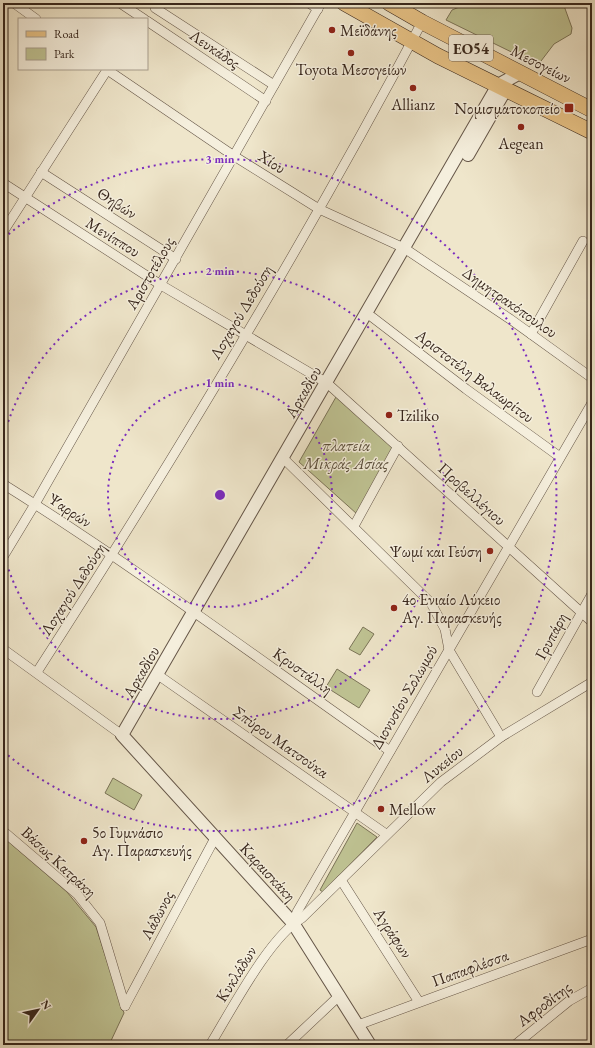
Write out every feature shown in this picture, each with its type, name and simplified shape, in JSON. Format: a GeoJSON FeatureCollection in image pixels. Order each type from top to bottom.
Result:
{"type":"FeatureCollection","features":[{"type":"Feature","properties":{"kind":"main road","name":"ΕΟ54"},"geometry":{"type":"LineString","coordinates":[[344,3],[411,42],[592,132]]}},
{"type":"Feature","properties":{"kind":"main road","name":"Μεσογείων"},"geometry":{"type":"LineString","coordinates":[[390,3],[422,22],[592,110]]}},
{"type":"Feature","properties":{"kind":"street"},"geometry":{"type":"LineString","coordinates":[[14,3],[35,18]]}},
{"type":"Feature","properties":{"kind":"street"},"geometry":{"type":"LineString","coordinates":[[120,3],[142,18]]}},
{"type":"Feature","properties":{"kind":"street"},"geometry":{"type":"LineString","coordinates":[[309,3],[320,6]]}},
{"type":"Feature","properties":{"kind":"street","name":"Αριστοτέλους"},"geometry":{"type":"LineString","coordinates":[[3,557],[36,504],[320,6]]}},
{"type":"Feature","properties":{"kind":"street"},"geometry":{"type":"LineString","coordinates":[[155,8],[274,85]]}},
{"type":"Feature","properties":{"kind":"street","name":"Λευκάδος"},"geometry":{"type":"LineString","coordinates":[[148,22],[266,101]]}},
{"type":"Feature","properties":{"kind":"street","name":"Λοχαγού Δεδούση"},"geometry":{"type":"LineString","coordinates":[[37,672],[112,556],[245,335],[319,209],[422,22]]}},
{"type":"Feature","properties":{"kind":"street"},"geometry":{"type":"LineString","coordinates":[[3,232],[105,70]]}},
{"type":"Feature","properties":{"kind":"street","name":"Χίου"},"geometry":{"type":"LineString","coordinates":[[107,70],[234,156],[319,209],[408,251]]}},
{"type":"Feature","properties":{"kind":"street"},"geometry":{"type":"LineString","coordinates":[[502,87],[520,73]]}},
{"type":"Feature","properties":{"kind":"street","name":"Αρκαδίου"},"geometry":{"type":"LineString","coordinates":[[126,738],[502,87]]}},
{"type":"Feature","properties":{"kind":"street","name":"Θηβών"},"geometry":{"type":"LineString","coordinates":[[42,172],[176,259]]}},
{"type":"Feature","properties":{"kind":"street","name":"Μενίππου"},"geometry":{"type":"LineString","coordinates":[[3,184],[161,285],[330,385]]}},
{"type":"Feature","properties":{"kind":"street"},"geometry":{"type":"LineString","coordinates":[[531,334],[583,241]]}},
{"type":"Feature","properties":{"kind":"street","name":"Αρκαδίου"},"geometry":{"type":"LineString","coordinates":[[330,385],[372,317],[408,251]]}},
{"type":"Feature","properties":{"kind":"street","name":"Δημητρακόπουλου"},"geometry":{"type":"LineString","coordinates":[[408,251],[531,334],[592,378]]}},
{"type":"Feature","properties":{"kind":"street","name":"Αριστοτέλη Βαλαωρίτου"},"geometry":{"type":"LineString","coordinates":[[372,317],[466,389],[560,457]]}},
{"type":"Feature","properties":{"kind":"street","name":"Προβελλέγιου"},"geometry":{"type":"LineString","coordinates":[[330,385],[592,622]]}},
{"type":"Feature","properties":{"kind":"street","name":"Διονυσίου Σολωμού"},"geometry":{"type":"LineString","coordinates":[[293,923],[297,912],[354,811],[592,403]]}},
{"type":"Feature","properties":{"kind":"street"},"geometry":{"type":"LineString","coordinates":[[354,526],[398,446]]}},
{"type":"Feature","properties":{"kind":"street"},"geometry":{"type":"LineString","coordinates":[[286,460],[431,603],[445,629],[449,650],[501,737]]}},
{"type":"Feature","properties":{"kind":"street","name":"Ψαρρών"},"geometry":{"type":"LineString","coordinates":[[3,484],[36,504],[197,614]]}},
{"type":"Feature","properties":{"kind":"street","name":"Γρυπάρη"},"geometry":{"type":"LineString","coordinates":[[537,692],[581,611],[592,594]]}},
{"type":"Feature","properties":{"kind":"street","name":"Κρυστάλλη"},"geometry":{"type":"LineString","coordinates":[[197,614],[390,751]]}},
{"type":"Feature","properties":{"kind":"street"},"geometry":{"type":"LineString","coordinates":[[3,649],[37,672],[126,738]]}},
{"type":"Feature","properties":{"kind":"street","name":"Σπύρου Ματσούκα"},"geometry":{"type":"LineString","coordinates":[[161,676],[386,834]]}},
{"type":"Feature","properties":{"kind":"street","name":"Λυκείου"},"geometry":{"type":"LineString","coordinates":[[293,923],[302,918],[342,880],[386,834],[441,782],[501,737],[592,682]]}},
{"type":"Feature","properties":{"kind":"street","name":"Καραισκάκη"},"geometry":{"type":"LineString","coordinates":[[126,738],[293,923],[340,995],[370,1045]]}},
{"type":"Feature","properties":{"kind":"street","name":"Βάσως Κατράκη"},"geometry":{"type":"LineString","coordinates":[[3,831],[77,894],[100,923],[125,1006]]}},
{"type":"Feature","properties":{"kind":"street","name":"Λάδωνος"},"geometry":{"type":"LineString","coordinates":[[125,1006],[215,838]]}},
{"type":"Feature","properties":{"kind":"street","name":"Αγράφων"},"geometry":{"type":"LineString","coordinates":[[342,880],[419,1002]]}},
{"type":"Feature","properties":{"kind":"street","name":"Κυκλάδων"},"geometry":{"type":"LineString","coordinates":[[210,1045],[268,951],[293,923]]}},
{"type":"Feature","properties":{"kind":"street","name":"Παπαφλέσσα"},"geometry":{"type":"LineString","coordinates":[[358,1025],[592,939]]}},
{"type":"Feature","properties":{"kind":"street","name":"Αφροδίτης"},"geometry":{"type":"LineString","coordinates":[[515,1045],[570,1001],[592,988]]}},
{"type":"Feature","properties":{"kind":"street"},"geometry":{"type":"LineString","coordinates":[[287,1045],[340,995]]}},
{"type":"Feature","properties":{"kind":"green space"},"geometry":{"type":"Polygon","coordinates":[[[469,3],[563,3],[572,28],[571,34],[554,44],[538,65],[446,20],[452,10],[469,3]]]}},
{"type":"Feature","properties":{"kind":"green space","name":"πλατεία Μικράς Ασίας"},"geometry":{"type":"Polygon","coordinates":[[[336,397],[394,446],[357,514],[299,462],[336,397]]]}},
{"type":"Feature","properties":{"kind":"green space"},"geometry":{"type":"Polygon","coordinates":[[[363,627],[374,634],[360,655],[349,649],[363,627]]]}},
{"type":"Feature","properties":{"kind":"green space"},"geometry":{"type":"Polygon","coordinates":[[[337,669],[370,690],[359,708],[326,687],[337,669]]]}},
{"type":"Feature","properties":{"kind":"green space"},"geometry":{"type":"Polygon","coordinates":[[[113,778],[142,795],[134,810],[105,793],[113,778]]]}},
{"type":"Feature","properties":{"kind":"green space"},"geometry":{"type":"Polygon","coordinates":[[[357,823],[377,837],[323,892],[320,890],[357,823]]]}},
{"type":"Feature","properties":{"kind":"green space"},"geometry":{"type":"Polygon","coordinates":[[[3,837],[67,892],[96,927],[124,1013],[109,1045],[3,1045],[3,837]]]}},
{"type":"Feature","properties":{"kind":"place","name":"Μεϊδάνης"},"geometry":{"type":"Point","coordinates":[332,30]}},
{"type":"Feature","properties":{"kind":"place","name":"Toyota Μεσογείων"},"geometry":{"type":"Point","coordinates":[351,53]}},
{"type":"Feature","properties":{"kind":"place","name":"Allianz"},"geometry":{"type":"Point","coordinates":[413,88]}},
{"type":"Feature","properties":{"kind":"place","name":"Νομισματοκοπείο"},"geometry":{"type":"Point","coordinates":[569,108]}},
{"type":"Feature","properties":{"kind":"place","name":"Aegean"},"geometry":{"type":"Point","coordinates":[521,127]}},
{"type":"Feature","properties":{"kind":"place","name":"Tziliko"},"geometry":{"type":"Point","coordinates":[389,415]}},
{"type":"Feature","properties":{"kind":"place","name":"Ψωμί και Γεύση"},"geometry":{"type":"Point","coordinates":[490,551]}},
{"type":"Feature","properties":{"kind":"place","name":"4ο Ενιαίο Λύκειο Αγ. Παρασκευής"},"geometry":{"type":"Point","coordinates":[394,608]}},
{"type":"Feature","properties":{"kind":"place","name":"Mellow"},"geometry":{"type":"Point","coordinates":[381,809]}},
{"type":"Feature","properties":{"kind":"place","name":"5ο Γυμνάσιο Αγ. Παρασκευής"},"geometry":{"type":"Point","coordinates":[84,841]}}]}
